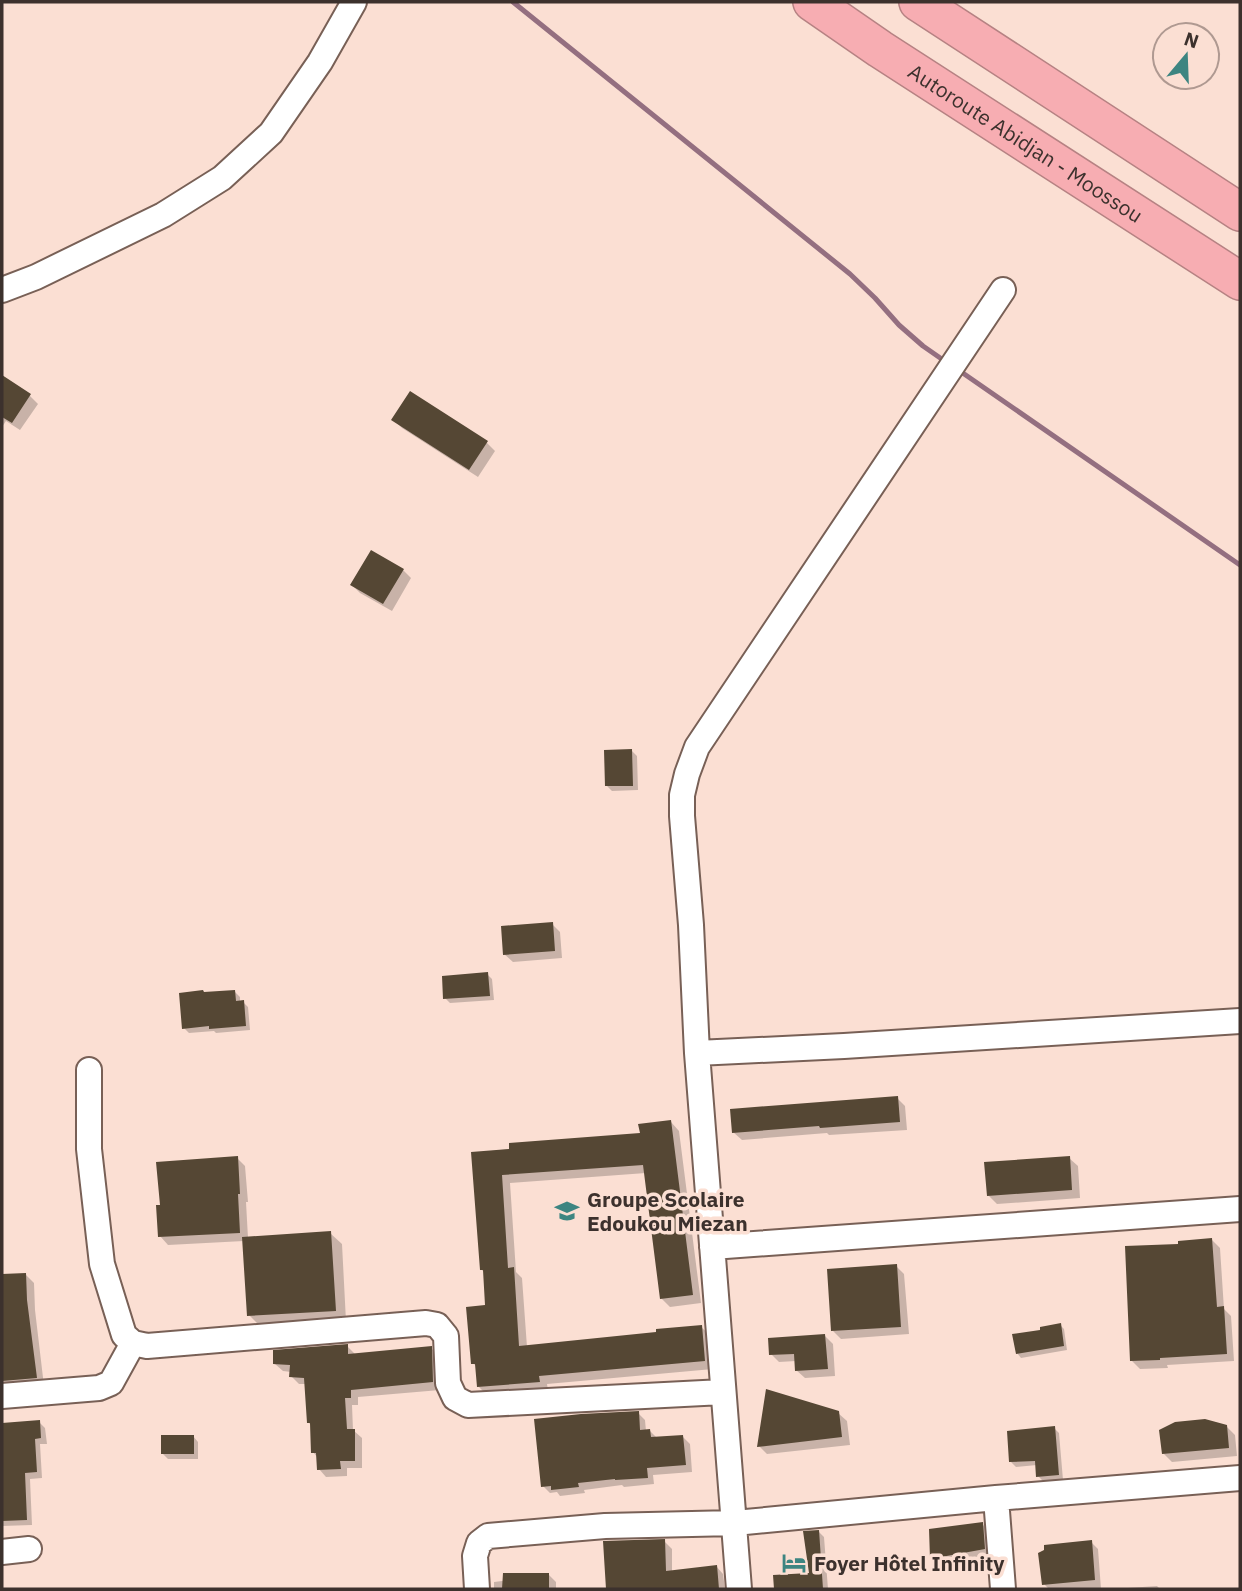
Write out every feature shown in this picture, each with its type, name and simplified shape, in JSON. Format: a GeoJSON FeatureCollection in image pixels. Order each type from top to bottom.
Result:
{"type":"FeatureCollection","features":[{"type":"Feature","properties":{"kind":"highway","name":"Autoroute Abidjan - Moossou"},"geometry":{"type":"LineString","coordinates":[[812,2],[892,57],[1240,281]]}},
{"type":"Feature","properties":{"kind":"highway"},"geometry":{"type":"LineString","coordinates":[[919,2],[1240,212]]}},
{"type":"Feature","properties":{"kind":"street"},"geometry":{"type":"LineString","coordinates":[[2,290],[36,277],[163,215],[222,178],[271,133],[320,62],[354,2]]}},
{"type":"Feature","properties":{"kind":"street"},"geometry":{"type":"LineString","coordinates":[[739,1589],[697,1053],[682,795],[697,747],[1003,290]]}},
{"type":"Feature","properties":{"kind":"street"},"geometry":{"type":"LineString","coordinates":[[697,1053],[1240,1021]]}},
{"type":"Feature","properties":{"kind":"street"},"geometry":{"type":"LineString","coordinates":[[89,1070],[89,1149],[102,1264],[124,1335],[133,1343],[147,1346],[426,1323],[437,1325],[446,1336],[448,1383],[455,1398],[468,1405],[723,1392]]}},
{"type":"Feature","properties":{"kind":"street"},"geometry":{"type":"LineString","coordinates":[[712,1247],[1240,1209]]}},
{"type":"Feature","properties":{"kind":"street"},"geometry":{"type":"LineString","coordinates":[[2,1396],[99,1388],[111,1383],[133,1343]]}},
{"type":"Feature","properties":{"kind":"street"},"geometry":{"type":"LineString","coordinates":[[477,1589],[475,1556],[479,1543],[488,1536],[606,1526],[734,1523],[1240,1478]]}},
{"type":"Feature","properties":{"kind":"street"},"geometry":{"type":"LineString","coordinates":[[996,1498],[1003,1589]]}},
{"type":"Feature","properties":{"kind":"street"},"geometry":{"type":"LineString","coordinates":[[2,1552],[29,1549]]}},
{"type":"Feature","properties":{"kind":"building"},"geometry":{"type":"Polygon","coordinates":[[[2,375],[31,394],[12,423],[2,417],[2,375]]]}},
{"type":"Feature","properties":{"kind":"building"},"geometry":{"type":"Polygon","coordinates":[[[410,391],[488,441],[469,470],[391,420],[410,391]]]}},
{"type":"Feature","properties":{"kind":"building"},"geometry":{"type":"Polygon","coordinates":[[[371,550],[404,569],[383,604],[350,585],[371,550]]]}},
{"type":"Feature","properties":{"kind":"building"},"geometry":{"type":"Polygon","coordinates":[[[632,749],[633,786],[605,786],[604,750],[632,749]]]}},
{"type":"Feature","properties":{"kind":"building"},"geometry":{"type":"Polygon","coordinates":[[[553,922],[555,951],[503,955],[501,926],[553,922]]]}},
{"type":"Feature","properties":{"kind":"building"},"geometry":{"type":"Polygon","coordinates":[[[488,972],[490,996],[443,999],[442,976],[488,972]]]}},
{"type":"Feature","properties":{"kind":"building"},"geometry":{"type":"Polygon","coordinates":[[[235,990],[236,1001],[244,1000],[246,1026],[182,1029],[179,993],[235,990]]]}},
{"type":"Feature","properties":{"kind":"building"},"geometry":{"type":"Polygon","coordinates":[[[898,1096],[900,1122],[732,1133],[730,1109],[898,1096]]]}},
{"type":"Feature","properties":{"kind":"building"},"geometry":{"type":"Polygon","coordinates":[[[671,1120],[693,1295],[660,1299],[643,1165],[502,1175],[508,1268],[514,1267],[519,1346],[702,1325],[705,1361],[539,1376],[540,1382],[477,1387],[475,1364],[471,1364],[466,1307],[485,1305],[471,1152],[509,1149],[509,1143],[640,1133],[638,1124],[671,1120]]]}},
{"type":"Feature","properties":{"kind":"building"},"geometry":{"type":"Polygon","coordinates":[[[238,1156],[240,1233],[158,1237],[156,1205],[160,1205],[156,1162],[238,1156]]]}},
{"type":"Feature","properties":{"kind":"building"},"geometry":{"type":"Polygon","coordinates":[[[1070,1156],[1072,1190],[987,1196],[984,1162],[1070,1156]]]}},
{"type":"Feature","properties":{"kind":"building"},"geometry":{"type":"Polygon","coordinates":[[[331,1231],[336,1311],[247,1316],[242,1237],[331,1231]]]}},
{"type":"Feature","properties":{"kind":"building"},"geometry":{"type":"Polygon","coordinates":[[[1212,1238],[1217,1307],[1224,1306],[1227,1354],[1130,1361],[1125,1246],[1178,1244],[1178,1241],[1212,1238]]]}},
{"type":"Feature","properties":{"kind":"building"},"geometry":{"type":"Polygon","coordinates":[[[897,1264],[901,1327],[831,1331],[827,1269],[897,1264]]]}},
{"type":"Feature","properties":{"kind":"building"},"geometry":{"type":"Polygon","coordinates":[[[26,1273],[37,1378],[2,1381],[2,1274],[26,1273]]]}},
{"type":"Feature","properties":{"kind":"building"},"geometry":{"type":"Polygon","coordinates":[[[1061,1323],[1064,1346],[1016,1354],[1012,1334],[1040,1330],[1040,1327],[1061,1323]]]}},
{"type":"Feature","properties":{"kind":"building"},"geometry":{"type":"Polygon","coordinates":[[[825,1334],[828,1369],[795,1371],[794,1354],[769,1355],[768,1338],[825,1334]]]}},
{"type":"Feature","properties":{"kind":"building"},"geometry":{"type":"Polygon","coordinates":[[[348,1344],[348,1354],[432,1346],[433,1382],[351,1390],[351,1398],[345,1398],[347,1429],[355,1429],[355,1461],[340,1461],[341,1469],[317,1470],[316,1453],[311,1453],[304,1378],[289,1377],[290,1365],[273,1364],[273,1350],[348,1344]]]}},
{"type":"Feature","properties":{"kind":"building"},"geometry":{"type":"Polygon","coordinates":[[[766,1389],[839,1411],[842,1437],[757,1447],[766,1389]]]}},
{"type":"Feature","properties":{"kind":"building"},"geometry":{"type":"Polygon","coordinates":[[[639,1411],[640,1430],[650,1429],[651,1437],[683,1435],[686,1465],[647,1468],[648,1478],[578,1483],[579,1487],[551,1490],[551,1486],[541,1487],[534,1419],[639,1411]]]}},
{"type":"Feature","properties":{"kind":"building"},"geometry":{"type":"Polygon","coordinates":[[[1205,1419],[1227,1425],[1229,1448],[1162,1454],[1159,1430],[1175,1422],[1205,1419]]]}},
{"type":"Feature","properties":{"kind":"building"},"geometry":{"type":"Polygon","coordinates":[[[40,1420],[41,1438],[35,1439],[37,1472],[25,1473],[27,1520],[2,1521],[2,1423],[40,1420]]]}},
{"type":"Feature","properties":{"kind":"building"},"geometry":{"type":"Polygon","coordinates":[[[1055,1426],[1059,1475],[1036,1477],[1035,1461],[1009,1462],[1007,1431],[1055,1426]]]}},
{"type":"Feature","properties":{"kind":"building"},"geometry":{"type":"Polygon","coordinates":[[[161,1435],[194,1435],[194,1454],[161,1454],[161,1435]]]}},
{"type":"Feature","properties":{"kind":"building"},"geometry":{"type":"Polygon","coordinates":[[[983,1522],[985,1549],[930,1559],[929,1529],[983,1522]]]}},
{"type":"Feature","properties":{"kind":"building"},"geometry":{"type":"Polygon","coordinates":[[[819,1530],[823,1589],[774,1589],[773,1575],[809,1573],[803,1531],[819,1530]]]}},
{"type":"Feature","properties":{"kind":"building"},"geometry":{"type":"Polygon","coordinates":[[[665,1539],[666,1571],[717,1565],[719,1589],[606,1589],[603,1541],[665,1539]]]}},
{"type":"Feature","properties":{"kind":"building"},"geometry":{"type":"Polygon","coordinates":[[[1092,1540],[1095,1580],[1042,1585],[1038,1553],[1044,1550],[1044,1545],[1092,1540]]]}},
{"type":"Feature","properties":{"kind":"building"},"geometry":{"type":"Polygon","coordinates":[[[503,1573],[549,1573],[549,1589],[502,1589],[503,1573]]]}},
{"type":"Feature","properties":{"kind":"waterway"},"geometry":{"type":"LineString","coordinates":[[513,2],[850,274],[899,325],[946,362]]}},
{"type":"Feature","properties":{"kind":"waterway"},"geometry":{"type":"LineString","coordinates":[[957,369],[1240,565]]}},
{"type":"Feature","properties":{"kind":"place","name":"Groupe Scolaire Edoukou Miezan"},"geometry":{"type":"Point","coordinates":[567,1211]}},
{"type":"Feature","properties":{"kind":"place","name":"Foyer Hôtel Infinity"},"geometry":{"type":"Point","coordinates":[794,1563]}}]}
